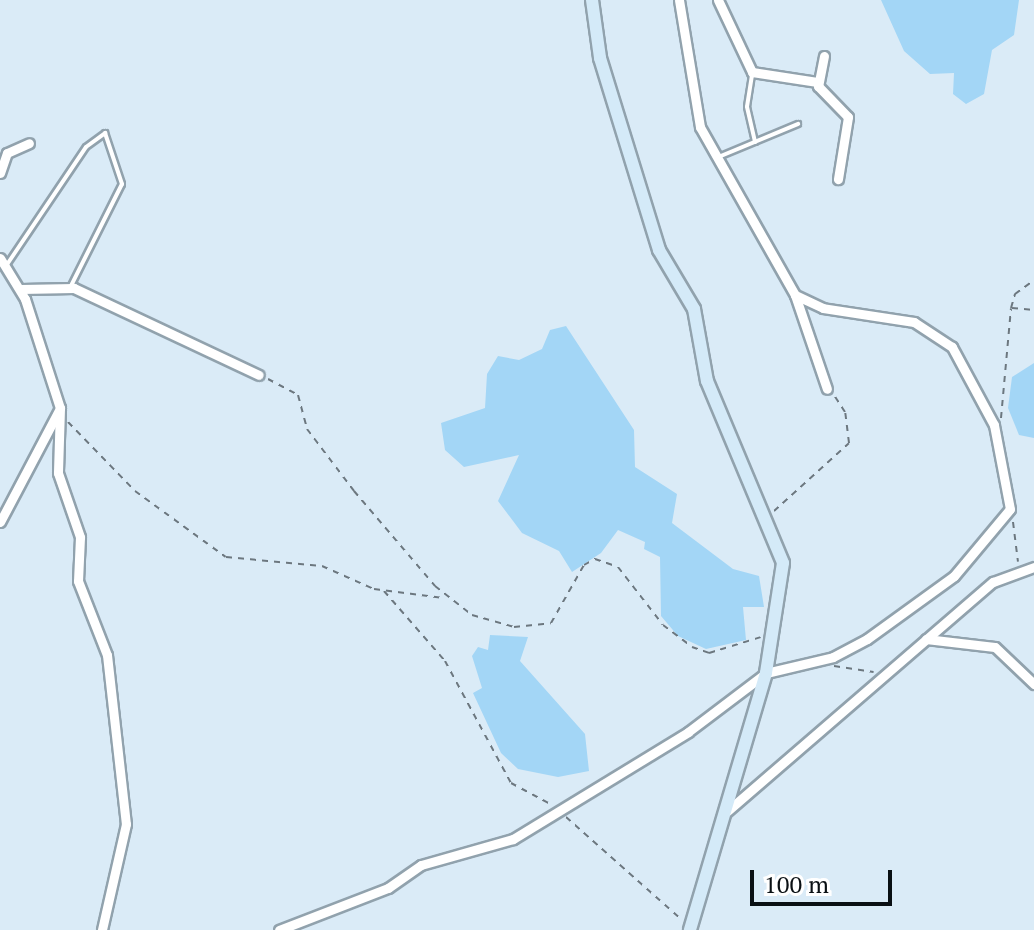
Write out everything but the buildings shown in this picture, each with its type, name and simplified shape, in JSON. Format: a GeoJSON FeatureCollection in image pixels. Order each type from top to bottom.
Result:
{"type":"FeatureCollection","features":[{"type":"Feature","properties":{"kind":"street"},"geometry":{"type":"LineString","coordinates":[[592,0],[600,58],[659,250],[694,309],[707,381],[783,563],[766,673],[692,929]]}},
{"type":"Feature","properties":{"kind":"street"},"geometry":{"type":"LineString","coordinates":[[679,0],[692,94],[714,158],[795,295],[827,389]]}},
{"type":"Feature","properties":{"kind":"street"},"geometry":{"type":"LineString","coordinates":[[718,0],[752,72],[817,82],[848,117],[838,179]]}},
{"type":"Feature","properties":{"kind":"street"},"geometry":{"type":"LineString","coordinates":[[817,82],[824,56]]}},
{"type":"Feature","properties":{"kind":"street"},"geometry":{"type":"LineString","coordinates":[[0,173],[7,153],[29,143]]}},
{"type":"Feature","properties":{"kind":"street"},"geometry":{"type":"LineString","coordinates":[[3,262],[21,289],[60,410],[58,473],[80,537],[85,609],[107,655],[126,806],[102,930]]}},
{"type":"Feature","properties":{"kind":"street"},"geometry":{"type":"LineString","coordinates":[[21,289],[71,288],[259,375]]}},
{"type":"Feature","properties":{"kind":"street"},"geometry":{"type":"LineString","coordinates":[[279,930],[388,888],[421,865],[513,839],[560,812],[766,673],[822,660],[867,639],[954,576],[1010,509],[998,439],[952,347],[914,322],[823,308],[795,295]]}},
{"type":"Feature","properties":{"kind":"street"},"geometry":{"type":"LineString","coordinates":[[0,522],[60,410]]}},
{"type":"Feature","properties":{"kind":"street"},"geometry":{"type":"LineString","coordinates":[[725,813],[1008,572],[1034,567]]}},
{"type":"Feature","properties":{"kind":"street"},"geometry":{"type":"LineString","coordinates":[[926,639],[995,647],[1034,684]]}},
{"type":"Feature","properties":{"kind":"lane"},"geometry":{"type":"LineString","coordinates":[[752,72],[747,107],[755,142]]}},
{"type":"Feature","properties":{"kind":"lane"},"geometry":{"type":"LineString","coordinates":[[714,158],[798,124]]}},
{"type":"Feature","properties":{"kind":"lane"},"geometry":{"type":"LineString","coordinates":[[3,262],[86,147],[105,133],[122,184],[71,288]]}},
{"type":"Feature","properties":{"kind":"path"},"geometry":{"type":"LineString","coordinates":[[998,439],[1011,308],[1015,294],[1034,280]]}},
{"type":"Feature","properties":{"kind":"path"},"geometry":{"type":"LineString","coordinates":[[1011,308],[1034,310]]}},
{"type":"Feature","properties":{"kind":"path"},"geometry":{"type":"LineString","coordinates":[[259,375],[298,395],[307,429],[447,598],[472,615],[537,627],[560,616],[584,565],[595,559],[618,567],[663,625],[692,647],[729,649],[774,631]]}},
{"type":"Feature","properties":{"kind":"path"},"geometry":{"type":"LineString","coordinates":[[765,521],[849,443],[845,412],[827,389]]}},
{"type":"Feature","properties":{"kind":"path"},"geometry":{"type":"LineString","coordinates":[[60,410],[135,491],[226,557],[322,566],[384,591],[447,598]]}},
{"type":"Feature","properties":{"kind":"path"},"geometry":{"type":"LineString","coordinates":[[1008,572],[1020,553],[1010,509]]}},
{"type":"Feature","properties":{"kind":"path"},"geometry":{"type":"LineString","coordinates":[[384,591],[445,661],[511,783],[560,812],[692,929]]}},
{"type":"Feature","properties":{"kind":"path"},"geometry":{"type":"LineString","coordinates":[[822,660],[890,670]]}},
{"type":"Feature","properties":{"kind":"shaded area"},"geometry":{"type":"Polygon","coordinates":[[[881,0],[1019,0],[1014,35],[992,50],[984,94],[966,104],[953,94],[954,73],[930,74],[904,51],[881,0]]]}},
{"type":"Feature","properties":{"kind":"shaded area"},"geometry":{"type":"Polygon","coordinates":[[[566,326],[634,430],[635,467],[677,494],[672,523],[733,569],[759,576],[764,607],[743,607],[746,640],[706,649],[678,636],[661,616],[660,557],[644,549],[645,542],[618,530],[601,553],[572,572],[559,551],[522,533],[498,501],[519,455],[464,467],[445,450],[441,423],[485,408],[487,374],[498,356],[519,360],[542,349],[550,330],[566,326]]]}},
{"type":"Feature","properties":{"kind":"shaded area"},"geometry":{"type":"Polygon","coordinates":[[[1034,363],[1034,438],[1019,435],[1008,408],[1012,377],[1034,363]]]}},
{"type":"Feature","properties":{"kind":"shaded area"},"geometry":{"type":"Polygon","coordinates":[[[490,635],[528,637],[520,661],[585,734],[589,771],[558,777],[518,769],[501,753],[473,693],[482,688],[472,656],[478,647],[488,650],[490,635]]]}}]}
